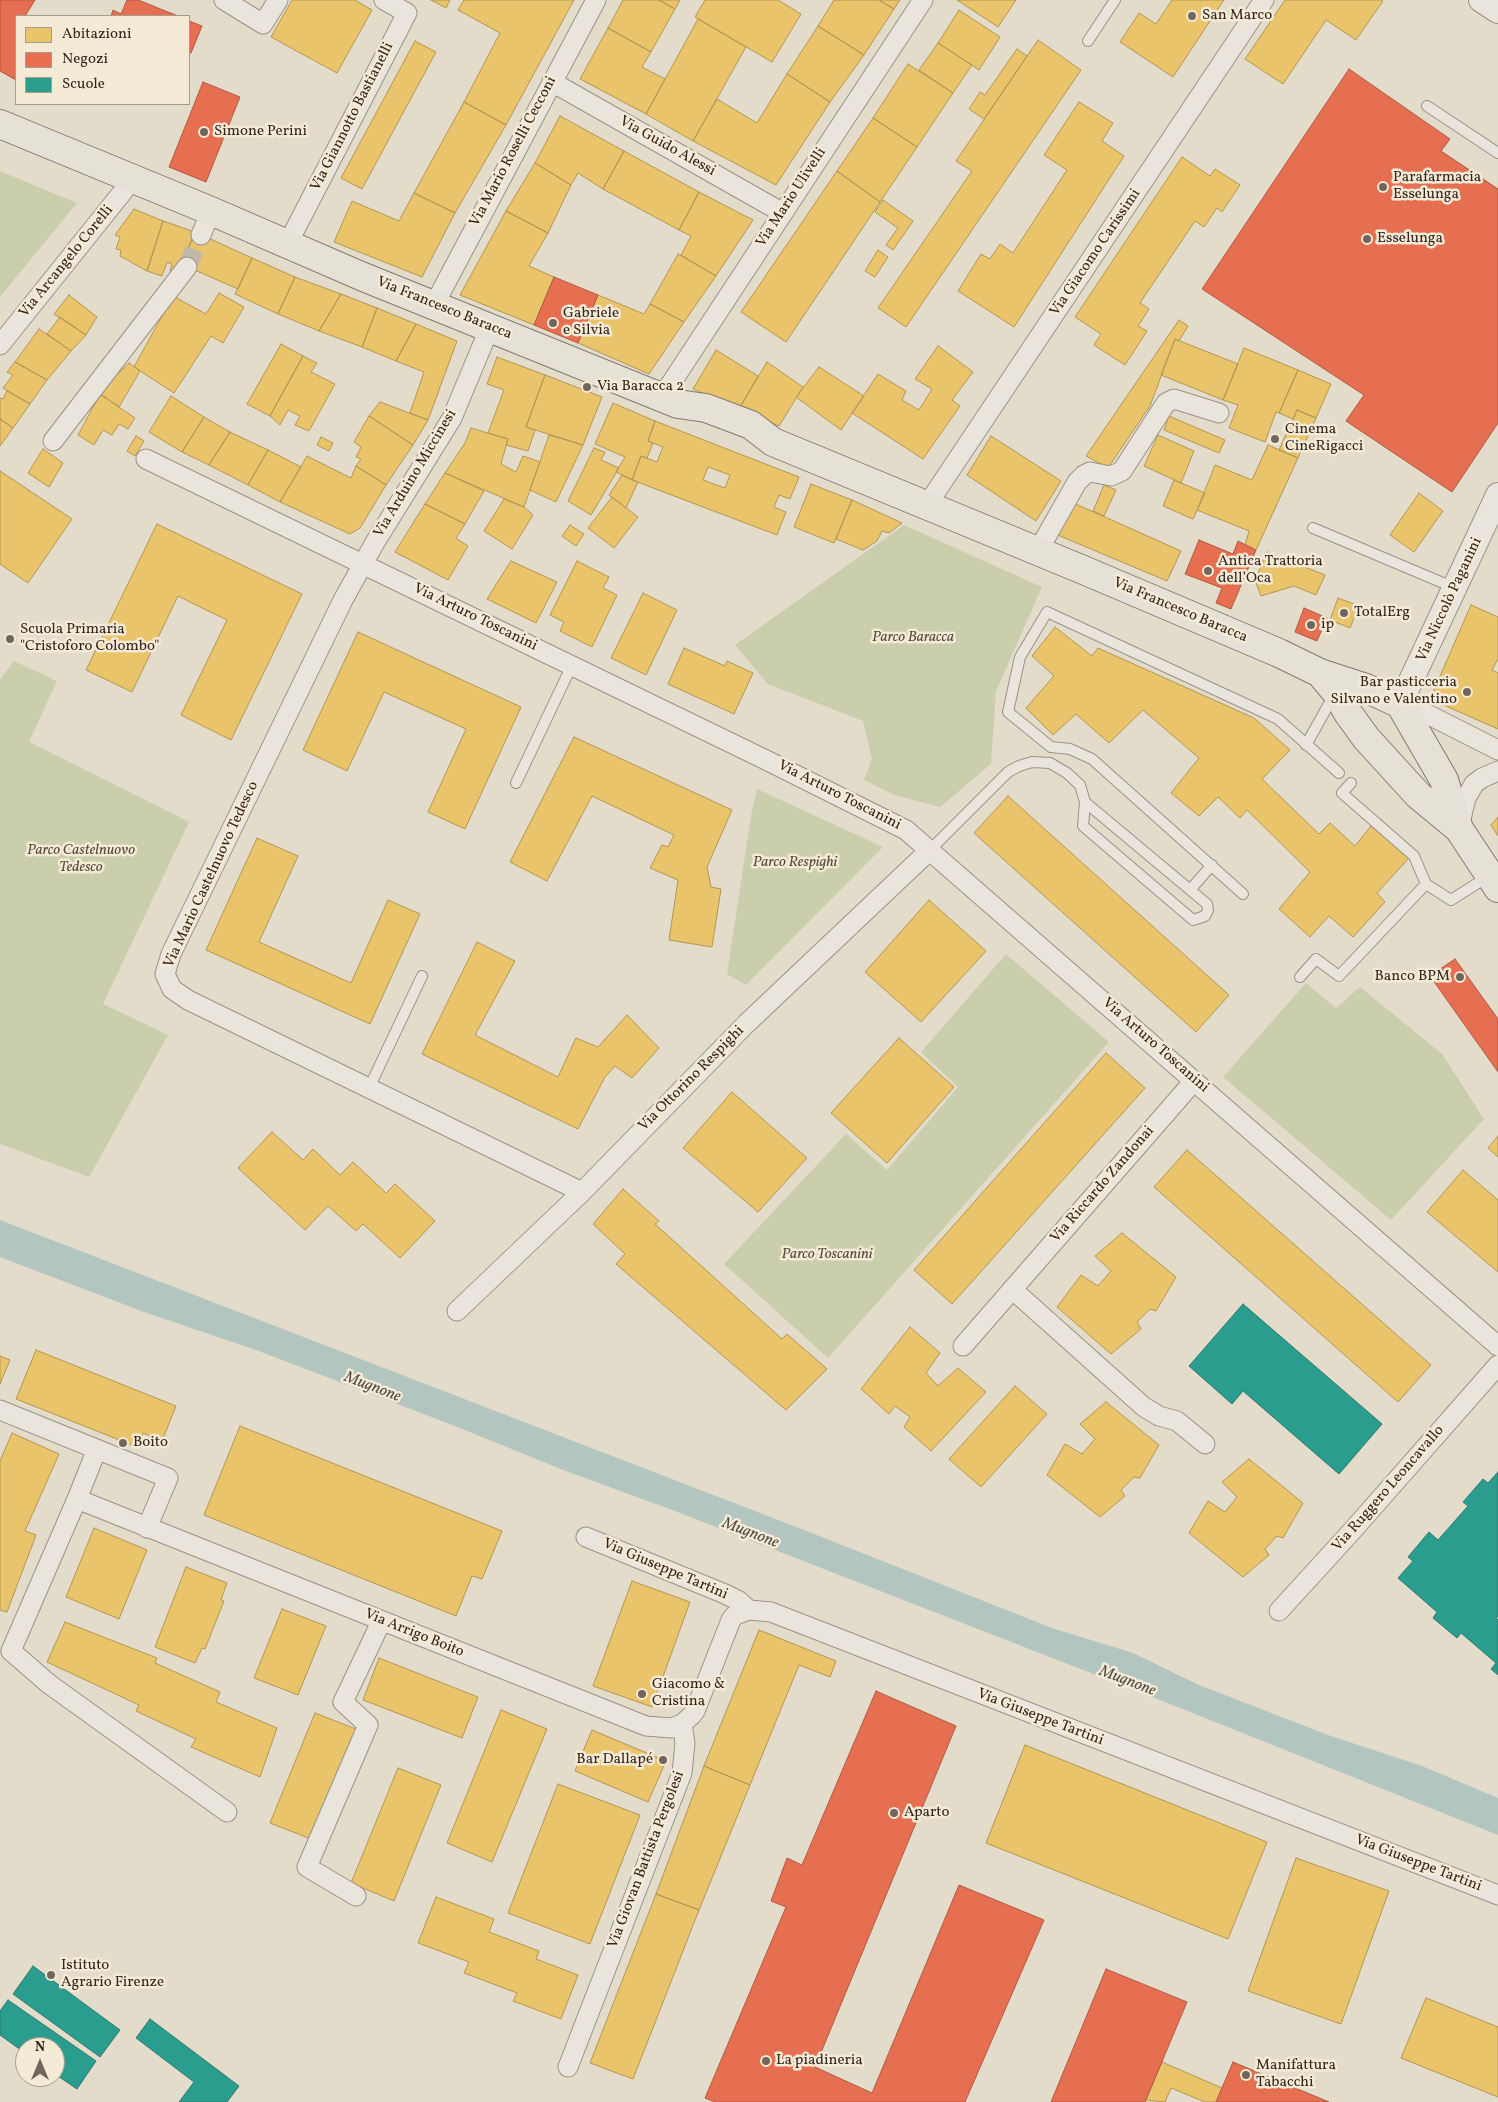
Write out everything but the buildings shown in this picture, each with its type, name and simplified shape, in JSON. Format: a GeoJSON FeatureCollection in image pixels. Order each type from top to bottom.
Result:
{"type":"FeatureCollection","features":[{"type":"Feature","properties":{"kind":"main road","name":"Via Francesco Baracca"},"geometry":{"type":"LineString","coordinates":[[0,124],[133,179],[206,223],[287,245],[670,400],[706,408],[751,425],[773,442],[1278,652],[1328,682],[1374,715],[1390,713],[1400,704]]}},
{"type":"Feature","properties":{"kind":"main road"},"geometry":{"type":"LineString","coordinates":[[1328,682],[1366,738],[1418,795],[1459,829]]}},
{"type":"Feature","properties":{"kind":"main road"},"geometry":{"type":"LineString","coordinates":[[1400,704],[1444,780],[1459,829],[1494,882]]}},
{"type":"Feature","properties":{"kind":"street"},"geometry":{"type":"LineString","coordinates":[[224,0],[263,24],[278,0]]}},
{"type":"Feature","properties":{"kind":"street","name":"Via Giannotto Bastianelli"},"geometry":{"type":"LineString","coordinates":[[287,245],[408,13],[384,0]]}},
{"type":"Feature","properties":{"kind":"street","name":"Via Mario Roselli Cecconi"},"geometry":{"type":"LineString","coordinates":[[434,305],[596,0]]}},
{"type":"Feature","properties":{"kind":"street","name":"Via Mario Ulivelli"},"geometry":{"type":"LineString","coordinates":[[670,400],[783,212],[924,0]]}},
{"type":"Feature","properties":{"kind":"street","name":"Via Giacomo Carissimi"},"geometry":{"type":"LineString","coordinates":[[927,506],[1264,0]]}},
{"type":"Feature","properties":{"kind":"street"},"geometry":{"type":"LineString","coordinates":[[1481,0],[1498,11]]}},
{"type":"Feature","properties":{"kind":"street","name":"Via Guido Alessi"},"geometry":{"type":"LineString","coordinates":[[552,82],[783,212]]}},
{"type":"Feature","properties":{"kind":"street","name":"Via Arcangelo Corelli"},"geometry":{"type":"LineString","coordinates":[[0,345],[133,179]]}},
{"type":"Feature","properties":{"kind":"street"},"geometry":{"type":"LineString","coordinates":[[53,441],[187,267]]}},
{"type":"Feature","properties":{"kind":"street","name":"Via Arduino Miccinesi"},"geometry":{"type":"LineString","coordinates":[[363,563],[452,418],[490,328]]}},
{"type":"Feature","properties":{"kind":"street"},"geometry":{"type":"LineString","coordinates":[[1038,551],[1077,482],[1090,472],[1111,476],[1122,471],[1166,403],[1174,399],[1218,413]]}},
{"type":"Feature","properties":{"kind":"street","name":"Via Arturo Toscanini"},"geometry":{"type":"LineString","coordinates":[[146,459],[892,821],[915,836],[1498,1346]]}},
{"type":"Feature","properties":{"kind":"street","name":"Via Niccolò Paganini"},"geometry":{"type":"LineString","coordinates":[[1400,704],[1498,495]]}},
{"type":"Feature","properties":{"kind":"street","name":"Via Mario Castelnuovo Tedesco"},"geometry":{"type":"LineString","coordinates":[[363,563],[343,600],[171,954],[166,974],[170,986],[179,995],[582,1192]]}},
{"type":"Feature","properties":{"kind":"street"},"geometry":{"type":"LineString","coordinates":[[1400,704],[1435,718],[1498,750]]}},
{"type":"Feature","properties":{"kind":"street"},"geometry":{"type":"LineString","coordinates":[[1459,829],[1466,798],[1474,784],[1498,771]]}},
{"type":"Feature","properties":{"kind":"street","name":"Via Ottorino Respighi"},"geometry":{"type":"LineString","coordinates":[[456,1311],[582,1192],[746,1024],[930,850]]}},
{"type":"Feature","properties":{"kind":"street","name":"Via Riccardo Zandonai"},"geometry":{"type":"LineString","coordinates":[[963,1346],[1194,1081]]}},
{"type":"Feature","properties":{"kind":"street"},"geometry":{"type":"LineString","coordinates":[[1012,1289],[1144,1407],[1159,1416],[1177,1421],[1205,1444]]}},
{"type":"Feature","properties":{"kind":"street","name":"Via Ruggero Leoncavallo"},"geometry":{"type":"LineString","coordinates":[[1279,1611],[1498,1365]]}},
{"type":"Feature","properties":{"kind":"street"},"geometry":{"type":"LineString","coordinates":[[0,1410],[168,1478],[147,1528]]}},
{"type":"Feature","properties":{"kind":"street"},"geometry":{"type":"LineString","coordinates":[[97,1449],[11,1651],[49,1684],[227,1812]]}},
{"type":"Feature","properties":{"kind":"street","name":"Via Arrigo Boito"},"geometry":{"type":"LineString","coordinates":[[77,1499],[381,1622],[646,1726],[666,1729],[682,1724]]}},
{"type":"Feature","properties":{"kind":"street","name":"Via Giuseppe Tartini"},"geometry":{"type":"LineString","coordinates":[[586,1537],[725,1594],[739,1601],[749,1610],[771,1612],[1498,1896]]}},
{"type":"Feature","properties":{"kind":"street"},"geometry":{"type":"LineString","coordinates":[[682,1724],[695,1711],[731,1620],[735,1615],[749,1610]]}},
{"type":"Feature","properties":{"kind":"street"},"geometry":{"type":"LineString","coordinates":[[356,1896],[307,1867],[368,1725],[343,1702],[381,1622]]}},
{"type":"Feature","properties":{"kind":"street","name":"Via Giovan Battista Pergolesi"},"geometry":{"type":"LineString","coordinates":[[568,2067],[682,1772],[685,1743],[682,1724]]}},
{"type":"Feature","properties":{"kind":"lane"},"geometry":{"type":"LineString","coordinates":[[1088,42],[1116,0]]}},
{"type":"Feature","properties":{"kind":"lane"},"geometry":{"type":"LineString","coordinates":[[1427,106],[1498,153]]}},
{"type":"Feature","properties":{"kind":"lane"},"geometry":{"type":"LineString","coordinates":[[1313,528],[1455,588]]}},
{"type":"Feature","properties":{"kind":"lane"},"geometry":{"type":"LineString","coordinates":[[1244,894],[1092,759],[1070,749],[1051,747],[1008,712],[1020,657],[1047,612],[1278,719],[1339,773]]}},
{"type":"Feature","properties":{"kind":"lane"},"geometry":{"type":"LineString","coordinates":[[516,783],[572,665]]}},
{"type":"Feature","properties":{"kind":"lane"},"geometry":{"type":"LineString","coordinates":[[1306,745],[1320,723],[1328,682]]}},
{"type":"Feature","properties":{"kind":"lane"},"geometry":{"type":"LineString","coordinates":[[1056,766],[1061,748]]}},
{"type":"Feature","properties":{"kind":"lane"},"geometry":{"type":"LineString","coordinates":[[930,850],[1008,772],[1032,762],[1044,762],[1056,766],[1080,785],[1085,802],[1083,826],[1193,920],[1200,920],[1205,916],[1208,910],[1207,904],[1085,802]]}},
{"type":"Feature","properties":{"kind":"lane"},"geometry":{"type":"LineString","coordinates":[[1351,783],[1342,793],[1414,856],[1426,884],[1451,900],[1494,882]]}},
{"type":"Feature","properties":{"kind":"lane"},"geometry":{"type":"LineString","coordinates":[[1190,890],[1212,865]]}},
{"type":"Feature","properties":{"kind":"lane"},"geometry":{"type":"LineString","coordinates":[[1300,977],[1316,959],[1338,976],[1426,884]]}},
{"type":"Feature","properties":{"kind":"lane"},"geometry":{"type":"LineString","coordinates":[[369,1088],[422,976]]}},
{"type":"Feature","properties":{"kind":"green space"},"geometry":{"type":"Polygon","coordinates":[[[0,171],[77,203],[0,297],[0,171]]]}},
{"type":"Feature","properties":{"kind":"green space","name":"Parco Baracca"},"geometry":{"type":"Polygon","coordinates":[[[904,525],[1042,587],[996,691],[991,764],[940,807],[894,795],[864,780],[872,759],[863,721],[768,684],[735,645],[904,525]]]}},
{"type":"Feature","properties":{"kind":"green space","name":"Parco Castelnuovo Tedesco"},"geometry":{"type":"Polygon","coordinates":[[[14,661],[57,681],[29,742],[189,822],[103,1004],[168,1035],[89,1177],[0,1144],[0,680],[14,661]]]}},
{"type":"Feature","properties":{"kind":"green space","name":"Parco Respighi"},"geometry":{"type":"Polygon","coordinates":[[[757,789],[883,847],[746,985],[727,974],[751,816],[757,789]]]}},
{"type":"Feature","properties":{"kind":"green space","name":"Parco Toscanini"},"geometry":{"type":"Polygon","coordinates":[[[1006,954],[1109,1042],[828,1358],[724,1264],[846,1134],[887,1170],[958,1087],[921,1052],[1006,954]]]}},
{"type":"Feature","properties":{"kind":"green space"},"geometry":{"type":"Polygon","coordinates":[[[1306,983],[1336,1008],[1360,987],[1442,1054],[1484,1119],[1391,1220],[1223,1077],[1306,983]]]}},
{"type":"Feature","properties":{"kind":"water","name":"Mugnone"},"geometry":{"type":"Polygon","coordinates":[[[0,1220],[799,1528],[1052,1628],[1133,1653],[1199,1685],[1328,1735],[1422,1766],[1498,1798],[1498,1835],[1155,1698],[675,1511],[563,1470],[455,1426],[256,1350],[144,1312],[0,1257],[0,1220]]]}},
{"type":"Feature","properties":{"kind":"tunnel"},"geometry":{"type":"LineString","coordinates":[[187,267],[201,235]]}},
{"type":"Feature","properties":{"kind":"place","name":"San Marco"},"geometry":{"type":"Point","coordinates":[1192,16]}},
{"type":"Feature","properties":{"kind":"place","name":"Simone Perini"},"geometry":{"type":"Point","coordinates":[204,132]}},
{"type":"Feature","properties":{"kind":"place","name":"Parafarmacia Esselunga"},"geometry":{"type":"Point","coordinates":[1383,187]}},
{"type":"Feature","properties":{"kind":"place","name":"Esselunga"},"geometry":{"type":"Point","coordinates":[1367,239]}},
{"type":"Feature","properties":{"kind":"place","name":"Gabriele e Silvia"},"geometry":{"type":"Point","coordinates":[553,323]}},
{"type":"Feature","properties":{"kind":"place","name":"Via Baracca 2"},"geometry":{"type":"Point","coordinates":[587,387]}},
{"type":"Feature","properties":{"kind":"place","name":"Cinema CineRigacci"},"geometry":{"type":"Point","coordinates":[1275,439]}},
{"type":"Feature","properties":{"kind":"place","name":"Antica Trattoria dell’Oca"},"geometry":{"type":"Point","coordinates":[1208,571]}},
{"type":"Feature","properties":{"kind":"place","name":"TotalErg"},"geometry":{"type":"Point","coordinates":[1344,613]}},
{"type":"Feature","properties":{"kind":"place","name":"ip"},"geometry":{"type":"Point","coordinates":[1311,625]}},
{"type":"Feature","properties":{"kind":"place","name":"Scuola Primaria \"Cristoforo Colombo\""},"geometry":{"type":"Point","coordinates":[10,639]}},
{"type":"Feature","properties":{"kind":"place","name":"Bar pasticceria Silvano e Valentino"},"geometry":{"type":"Point","coordinates":[1467,692]}},
{"type":"Feature","properties":{"kind":"place","name":"Banco BPM"},"geometry":{"type":"Point","coordinates":[1460,977]}},
{"type":"Feature","properties":{"kind":"place","name":"Boito"},"geometry":{"type":"Point","coordinates":[123,1443]}},
{"type":"Feature","properties":{"kind":"place","name":"Giacomo & Cristina"},"geometry":{"type":"Point","coordinates":[642,1694]}},
{"type":"Feature","properties":{"kind":"place","name":"Bar Dallapé"},"geometry":{"type":"Point","coordinates":[663,1760]}},
{"type":"Feature","properties":{"kind":"place","name":"Aparto"},"geometry":{"type":"Point","coordinates":[894,1813]}},
{"type":"Feature","properties":{"kind":"place","name":"Istituto Agrario Firenze"},"geometry":{"type":"Point","coordinates":[51,1975]}},
{"type":"Feature","properties":{"kind":"place","name":"La piadineria"},"geometry":{"type":"Point","coordinates":[766,2061]}},
{"type":"Feature","properties":{"kind":"place","name":"Manifattura Tabacchi"},"geometry":{"type":"Point","coordinates":[1246,2075]}}]}
